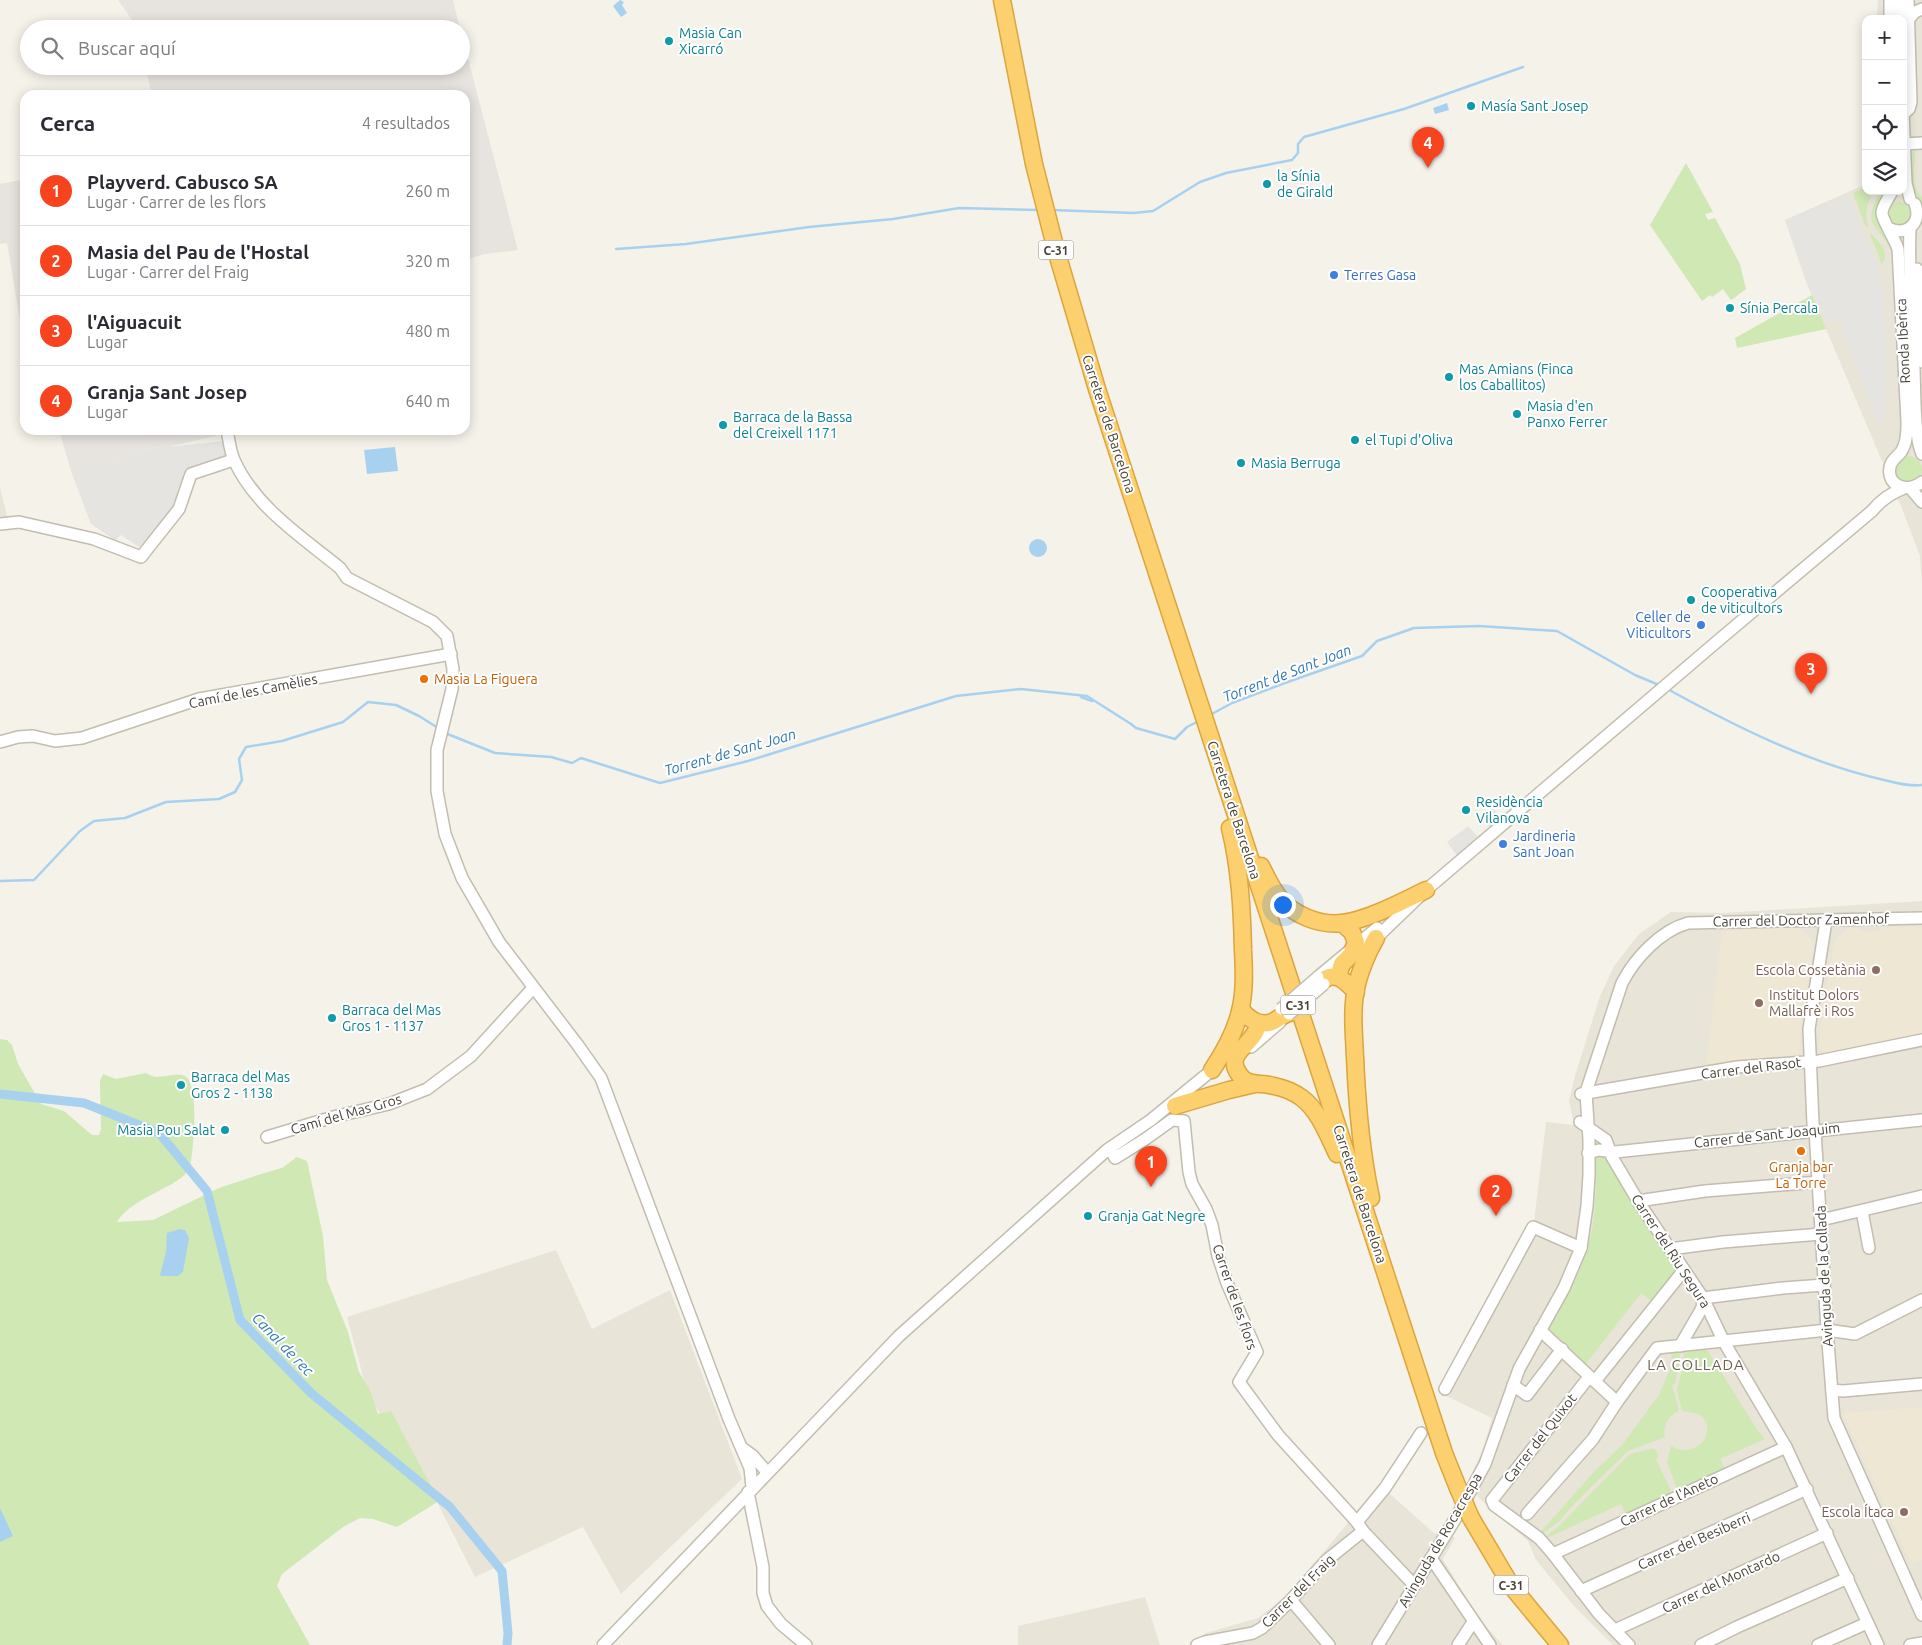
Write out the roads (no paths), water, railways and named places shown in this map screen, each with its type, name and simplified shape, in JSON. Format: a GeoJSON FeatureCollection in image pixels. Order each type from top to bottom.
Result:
{"type":"FeatureCollection","features":[{"type":"Feature","properties":{"kind":"highway","name":"Carretera de Barcelona"},"geometry":{"type":"LineString","coordinates":[[1002,0],[1017,85],[1036,173],[1112,437],[1444,1453],[1458,1488],[1482,1538],[1512,1586],[1560,1645]]}},
{"type":"Feature","properties":{"kind":"highway"},"geometry":{"type":"LineString","coordinates":[[1208,730],[1269,883],[1278,897],[1288,907],[1305,917],[1320,921],[1342,923],[1391,906],[1426,890]]}},
{"type":"Feature","properties":{"kind":"highway"},"geometry":{"type":"LineString","coordinates":[[1208,730],[1235,847],[1239,874],[1244,961],[1241,1009],[1229,1041],[1212,1070]]}},
{"type":"Feature","properties":{"kind":"highway"},"geometry":{"type":"LineString","coordinates":[[1301,992],[1313,988],[1329,977],[1350,955],[1356,942],[1352,932],[1342,923]]}},
{"type":"Feature","properties":{"kind":"highway"},"geometry":{"type":"LineString","coordinates":[[1376,938],[1361,970],[1356,992],[1354,1019],[1355,1055],[1363,1156],[1386,1274]]}},
{"type":"Feature","properties":{"kind":"highway"},"geometry":{"type":"LineString","coordinates":[[1329,977],[1348,983],[1356,992]]}},
{"type":"Feature","properties":{"kind":"highway"},"geometry":{"type":"LineString","coordinates":[[1241,1009],[1261,1027]]}},
{"type":"Feature","properties":{"kind":"highway"},"geometry":{"type":"LineString","coordinates":[[1288,1012],[1261,1027],[1251,1041],[1239,1051],[1235,1060],[1236,1071],[1248,1082],[1270,1085],[1293,1093],[1302,1099],[1316,1114],[1337,1153],[1386,1274]]}},
{"type":"Feature","properties":{"kind":"highway"},"geometry":{"type":"LineString","coordinates":[[1175,1106],[1255,1084]]}},
{"type":"Feature","properties":{"kind":"street"},"geometry":{"type":"LineString","coordinates":[[1890,0],[1890,15]]}},
{"type":"Feature","properties":{"kind":"street","name":"Ronda Ibèrica"},"geometry":{"type":"LineString","coordinates":[[1900,0],[1903,15]]}},
{"type":"Feature","properties":{"kind":"street"},"geometry":{"type":"LineString","coordinates":[[1907,18],[1922,8],[1909,0]]}},
{"type":"Feature","properties":{"kind":"street","name":"Ronda Ibèrica"},"geometry":{"type":"LineString","coordinates":[[1905,15],[1909,0]]}},
{"type":"Feature","properties":{"kind":"street","name":"Ronda Ibèrica"},"geometry":{"type":"LineString","coordinates":[[1907,55],[1911,102],[1907,110]]}},
{"type":"Feature","properties":{"kind":"street"},"geometry":{"type":"LineString","coordinates":[[1907,144],[1922,144]]}},
{"type":"Feature","properties":{"kind":"street","name":"Ronda Ibèrica"},"geometry":{"type":"LineString","coordinates":[[1904,150],[1906,183],[1918,216],[1909,254],[1919,406],[1918,446],[1922,456]]}},
{"type":"Feature","properties":{"kind":"street","name":"Ronda Ibèrica"},"geometry":{"type":"LineString","coordinates":[[1890,195],[1882,213],[1895,239],[1900,260],[1907,417],[1905,444],[1900,454]]}},
{"type":"Feature","properties":{"kind":"street"},"geometry":{"type":"LineString","coordinates":[[1887,202],[1894,197],[1902,196],[1915,204]]}},
{"type":"Feature","properties":{"kind":"street"},"geometry":{"type":"LineString","coordinates":[[1890,228],[1896,231],[1904,231],[1916,224]]}},
{"type":"Feature","properties":{"kind":"street","name":"Ronda Ibèrica"},"geometry":{"type":"LineString","coordinates":[[1909,254],[1917,262],[1922,362]]}},
{"type":"Feature","properties":{"kind":"street"},"geometry":{"type":"LineString","coordinates":[[228,435],[233,460],[252,490],[271,512],[340,568],[347,578],[433,622],[447,636],[453,668],[452,689],[437,750],[437,791],[445,834],[462,878],[499,942],[601,1078],[729,1419],[750,1468],[750,1490],[763,1567],[762,1593],[767,1606],[781,1624],[806,1645]]}},
{"type":"Feature","properties":{"kind":"street","name":"Ronda Ibèrica"},"geometry":{"type":"LineString","coordinates":[[1879,503],[1890,474],[1892,460],[1900,454],[1907,452],[1915,452],[1922,456]]}},
{"type":"Feature","properties":{"kind":"street"},"geometry":{"type":"LineString","coordinates":[[0,524],[20,522],[94,539],[141,557],[179,509],[191,474],[233,460]]}},
{"type":"Feature","properties":{"kind":"street"},"geometry":{"type":"LineString","coordinates":[[1890,474],[1891,479],[1897,485],[1907,488],[1922,502]]}},
{"type":"Feature","properties":{"kind":"street"},"geometry":{"type":"LineString","coordinates":[[1151,1120],[1193,1095],[1235,1060],[1402,915],[1426,890],[1872,511],[1879,503],[1891,494],[1922,482]]}},
{"type":"Feature","properties":{"kind":"street","name":"Camí de les Camèlies"},"geometry":{"type":"LineString","coordinates":[[0,742],[18,737],[34,736],[55,741],[82,738],[199,699],[451,654]]}},
{"type":"Feature","properties":{"kind":"street"},"geometry":{"type":"LineString","coordinates":[[1329,977],[1354,947],[1405,906],[1411,904]]}},
{"type":"Feature","properties":{"kind":"street","name":"Carrer del Doctor Zamenhof"},"geometry":{"type":"LineString","coordinates":[[1681,925],[1702,921],[1826,921],[1922,918]]}},
{"type":"Feature","properties":{"kind":"street","name":"Avinguda de la Collada"},"geometry":{"type":"LineString","coordinates":[[1826,921],[1809,1029],[1826,1330],[1834,1418],[1922,1615]]}},
{"type":"Feature","properties":{"kind":"street","name":"Avinguda de Rocacrespa"},"geometry":{"type":"LineString","coordinates":[[1378,1645],[1457,1516],[1485,1464],[1519,1369],[1564,1288],[1581,1248],[1588,1206],[1588,1153],[1584,1124],[1583,1093],[1628,971],[1656,942],[1681,925]]}},
{"type":"Feature","properties":{"kind":"street","name":"Camí del Mas Gros"},"geometry":{"type":"LineString","coordinates":[[267,1137],[333,1117],[389,1104],[427,1089],[471,1056],[533,988]]}},
{"type":"Feature","properties":{"kind":"street"},"geometry":{"type":"LineString","coordinates":[[1288,1012],[1301,992]]}},
{"type":"Feature","properties":{"kind":"street"},"geometry":{"type":"LineString","coordinates":[[603,1645],[899,1336],[1110,1148],[1151,1120],[1261,1027]]}},
{"type":"Feature","properties":{"kind":"street","name":"Carrer del Rasot"},"geometry":{"type":"LineString","coordinates":[[1583,1093],[1737,1067],[1820,1061],[1922,1040]]}},
{"type":"Feature","properties":{"kind":"street","name":"Carrer de les flors"},"geometry":{"type":"LineString","coordinates":[[1110,1148],[1115,1158],[1172,1120],[1184,1121],[1192,1184],[1206,1209],[1227,1283],[1257,1352],[1239,1382],[1278,1435],[1360,1526]]}},
{"type":"Feature","properties":{"kind":"street","name":"Carrer de Sant Joaquim"},"geometry":{"type":"LineString","coordinates":[[1588,1153],[1599,1150],[1611,1152],[1922,1120]]}},
{"type":"Feature","properties":{"kind":"street","name":"Carrer del Riu Segura"},"geometry":{"type":"LineString","coordinates":[[1584,1124],[1606,1140],[1612,1157],[1638,1201],[1703,1298],[1724,1342],[1786,1447],[1878,1645]]}},
{"type":"Feature","properties":{"kind":"street"},"geometry":{"type":"LineString","coordinates":[[1638,1201],[1704,1191],[1819,1182]]}},
{"type":"Feature","properties":{"kind":"street"},"geometry":{"type":"LineString","coordinates":[[1821,1220],[1922,1196]]}},
{"type":"Feature","properties":{"kind":"street"},"geometry":{"type":"LineString","coordinates":[[1862,1211],[1869,1248]]}},
{"type":"Feature","properties":{"kind":"street"},"geometry":{"type":"LineString","coordinates":[[1445,1389],[1533,1227],[1581,1248]]}},
{"type":"Feature","properties":{"kind":"street"},"geometry":{"type":"LineString","coordinates":[[1670,1249],[1723,1242],[1821,1234]]}},
{"type":"Feature","properties":{"kind":"street","name":"Carrer del Quixot"},"geometry":{"type":"LineString","coordinates":[[1553,1554],[1538,1538],[1494,1505],[1492,1500],[1684,1270]]}},
{"type":"Feature","properties":{"kind":"street"},"geometry":{"type":"LineString","coordinates":[[1680,1346],[1702,1308],[1703,1298],[1824,1285]]}},
{"type":"Feature","properties":{"kind":"street"},"geometry":{"type":"LineString","coordinates":[[1526,1514],[1592,1439],[1657,1348],[1826,1330],[1854,1334],[1922,1300]]}},
{"type":"Feature","properties":{"kind":"street"},"geometry":{"type":"LineString","coordinates":[[1540,1330],[1617,1402]]}},
{"type":"Feature","properties":{"kind":"street"},"geometry":{"type":"LineString","coordinates":[[1828,1347],[1848,1333]]}},
{"type":"Feature","properties":{"kind":"street"},"geometry":{"type":"LineString","coordinates":[[1513,1386],[1527,1395],[1562,1349]]}},
{"type":"Feature","properties":{"kind":"street"},"geometry":{"type":"LineString","coordinates":[[1832,1390],[1922,1384]]}},
{"type":"Feature","properties":{"kind":"street","name":"Carrer del Fraig"},"geometry":{"type":"LineString","coordinates":[[1197,1645],[1253,1633],[1262,1628],[1291,1600],[1360,1526],[1421,1433]]}},
{"type":"Feature","properties":{"kind":"street","name":"Carrer de l'Aneto"},"geometry":{"type":"LineString","coordinates":[[1553,1554],[1786,1447]]}},
{"type":"Feature","properties":{"kind":"street"},"geometry":{"type":"LineString","coordinates":[[742,1448],[753,1456],[767,1472]]}},
{"type":"Feature","properties":{"kind":"street"},"geometry":{"type":"LineString","coordinates":[[753,1456],[761,1459],[781,1458]]}},
{"type":"Feature","properties":{"kind":"street"},"geometry":{"type":"LineString","coordinates":[[750,1468],[759,1472],[767,1472]]}},
{"type":"Feature","properties":{"kind":"street","name":"Carrer del Besiberri"},"geometry":{"type":"LineString","coordinates":[[1581,1591],[1807,1489]]}},
{"type":"Feature","properties":{"kind":"street"},"geometry":{"type":"LineString","coordinates":[[1360,1526],[1414,1585]]}},
{"type":"Feature","properties":{"kind":"street","name":"Carrer del Montardo"},"geometry":{"type":"LineString","coordinates":[[1615,1630],[1826,1533]]}},
{"type":"Feature","properties":{"kind":"street"},"geometry":{"type":"LineString","coordinates":[[1553,1554],[1581,1591],[1629,1645]]}},
{"type":"Feature","properties":{"kind":"street"},"geometry":{"type":"LineString","coordinates":[[1431,1558],[1490,1645]]}},
{"type":"Feature","properties":{"kind":"street"},"geometry":{"type":"LineString","coordinates":[[1701,1645],[1848,1578]]}},
{"type":"Feature","properties":{"kind":"street"},"geometry":{"type":"LineString","coordinates":[[1291,1600],[1329,1645]]}},
{"type":"Feature","properties":{"kind":"street"},"geometry":{"type":"LineString","coordinates":[[1458,1645],[1473,1622]]}},
{"type":"Feature","properties":{"kind":"street"},"geometry":{"type":"LineString","coordinates":[[1818,1645],[1867,1623]]}},
{"type":"Feature","properties":{"kind":"street"},"geometry":{"type":"LineString","coordinates":[[1910,1645],[1922,1643]]}},
{"type":"Feature","properties":{"kind":"water"},"geometry":{"type":"Polygon","coordinates":[[[620,0],[624,2],[622,5],[627,13],[621,17],[613,6],[620,0]]]}},
{"type":"Feature","properties":{"kind":"water"},"geometry":{"type":"Polygon","coordinates":[[[1447,103],[1449,110],[1435,114],[1433,108],[1447,103]]]}},
{"type":"Feature","properties":{"kind":"water"},"geometry":{"type":"Polygon","coordinates":[[[395,447],[398,471],[367,474],[364,450],[395,447]]]}},
{"type":"Feature","properties":{"kind":"water"},"geometry":{"type":"Polygon","coordinates":[[[1034,539],[1042,539],[1047,544],[1045,555],[1034,557],[1029,552],[1029,544],[1034,539]]]}},
{"type":"Feature","properties":{"kind":"water"},"geometry":{"type":"Polygon","coordinates":[[[180,1229],[185,1230],[189,1238],[183,1272],[178,1276],[162,1276],[160,1275],[166,1252],[167,1233],[180,1229]]]}},
{"type":"Feature","properties":{"kind":"water"},"geometry":{"type":"Polygon","coordinates":[[[0,1508],[13,1536],[0,1542],[0,1508]]]}},
{"type":"Feature","properties":{"kind":"waterway"},"geometry":{"type":"LineString","coordinates":[[1052,210],[1134,213],[1153,211],[1200,182],[1226,173],[1292,160],[1298,153],[1298,144],[1304,137],[1404,109],[1523,67]]}},
{"type":"Feature","properties":{"kind":"waterway"},"geometry":{"type":"LineString","coordinates":[[616,249],[686,244],[809,227],[893,219],[959,208],[1039,210]]}},
{"type":"Feature","properties":{"kind":"waterway","name":"Torrent de Sant Joan"},"geometry":{"type":"LineString","coordinates":[[1210,715],[1232,703],[1362,656],[1377,641],[1414,628],[1479,626],[1557,631],[1635,675],[1659,685]]}},
{"type":"Feature","properties":{"kind":"waterway","name":"Torrent de Sant Joan"},"geometry":{"type":"LineString","coordinates":[[445,733],[495,753],[551,757],[572,763],[581,758],[660,783],[748,761],[956,696],[1021,689],[1087,696],[1131,724]]}},
{"type":"Feature","properties":{"kind":"waterway","name":"Torrent de Sant Joan"},"geometry":{"type":"LineString","coordinates":[[1671,691],[1721,718],[1799,753],[1853,772],[1906,785],[1922,785]]}},
{"type":"Feature","properties":{"kind":"waterway","name":"Torrent de Sant Joan"},"geometry":{"type":"LineString","coordinates":[[1081,697],[1092,701]]}},
{"type":"Feature","properties":{"kind":"waterway","name":"Torrent de Sant Joan"},"geometry":{"type":"LineString","coordinates":[[0,881],[34,880],[80,831],[94,821],[125,818],[166,802],[219,799],[235,792],[242,780],[239,759],[246,747],[282,741],[343,722],[368,702],[396,705],[438,728]]}},
{"type":"Feature","properties":{"kind":"waterway","name":"Torrent de Sant Joan"},"geometry":{"type":"LineString","coordinates":[[1131,724],[1136,728],[1175,739],[1187,727],[1199,721]]}},
{"type":"Feature","properties":{"kind":"waterway","name":"Canal de rec"},"geometry":{"type":"LineString","coordinates":[[0,1094],[84,1103],[159,1133],[207,1191],[240,1320],[311,1393],[450,1507],[502,1571],[508,1633],[507,1645]]}},
{"type":"Feature","properties":{"kind":"place","name":"Masia Can Xicarró"},"geometry":{"type":"Point","coordinates":[669,41]}},
{"type":"Feature","properties":{"kind":"place","name":"Masía Sant Josep"},"geometry":{"type":"Point","coordinates":[1471,106]}},
{"type":"Feature","properties":{"kind":"place","name":"Granja Sant Josep"},"geometry":{"type":"Point","coordinates":[1428,168]}},
{"type":"Feature","properties":{"kind":"place","name":"la Sínia de Girald"},"geometry":{"type":"Point","coordinates":[1267,184]}},
{"type":"Feature","properties":{"kind":"place","name":"Terres Gasa"},"geometry":{"type":"Point","coordinates":[1334,275]}},
{"type":"Feature","properties":{"kind":"place","name":"Sínia Percala"},"geometry":{"type":"Point","coordinates":[1730,308]}},
{"type":"Feature","properties":{"kind":"place","name":"Mas Amians (Finca los Caballitos)"},"geometry":{"type":"Point","coordinates":[1449,377]}},
{"type":"Feature","properties":{"kind":"place","name":"Masia d'en Panxo Ferrer"},"geometry":{"type":"Point","coordinates":[1517,414]}},
{"type":"Feature","properties":{"kind":"place","name":"Barraca de la Bassa del Creixell 1171"},"geometry":{"type":"Point","coordinates":[723,425]}},
{"type":"Feature","properties":{"kind":"place","name":"el Tupi d'Oliva"},"geometry":{"type":"Point","coordinates":[1355,440]}},
{"type":"Feature","properties":{"kind":"place","name":"Masia Berruga"},"geometry":{"type":"Point","coordinates":[1241,463]}},
{"type":"Feature","properties":{"kind":"place","name":"Cooperativa de viticultors"},"geometry":{"type":"Point","coordinates":[1691,600]}},
{"type":"Feature","properties":{"kind":"place","name":"Celler de Viticultors"},"geometry":{"type":"Point","coordinates":[1701,625]}},
{"type":"Feature","properties":{"kind":"place","name":"Masia La Figuera"},"geometry":{"type":"Point","coordinates":[424,679]}},
{"type":"Feature","properties":{"kind":"place","name":"l'Aiguacuit"},"geometry":{"type":"Point","coordinates":[1811,694]}},
{"type":"Feature","properties":{"kind":"place","name":"Residència Vilanova"},"geometry":{"type":"Point","coordinates":[1466,810]}},
{"type":"Feature","properties":{"kind":"place","name":"Jardineria Sant Joan"},"geometry":{"type":"Point","coordinates":[1503,844]}},
{"type":"Feature","properties":{"kind":"place","name":"Escola Cossetània"},"geometry":{"type":"Point","coordinates":[1876,970]}},
{"type":"Feature","properties":{"kind":"place","name":"Institut Dolors Mallafrè i Ros"},"geometry":{"type":"Point","coordinates":[1759,1003]}},
{"type":"Feature","properties":{"kind":"place","name":"Barraca del Mas Gros 1 - 1137"},"geometry":{"type":"Point","coordinates":[332,1018]}},
{"type":"Feature","properties":{"kind":"place","name":"Barraca del Mas Gros 2 - 1138"},"geometry":{"type":"Point","coordinates":[181,1085]}},
{"type":"Feature","properties":{"kind":"place","name":"Masia Pou Salat"},"geometry":{"type":"Point","coordinates":[225,1130]}},
{"type":"Feature","properties":{"kind":"place","name":"Granja bar La Torre"},"geometry":{"type":"Point","coordinates":[1801,1151]}},
{"type":"Feature","properties":{"kind":"place","name":"Playverd. Cabusco SA"},"geometry":{"type":"Point","coordinates":[1151,1187]}},
{"type":"Feature","properties":{"kind":"place","name":"Granja Gat Negre"},"geometry":{"type":"Point","coordinates":[1088,1216]}},
{"type":"Feature","properties":{"kind":"place","name":"Masia del Pau de l'Hostal"},"geometry":{"type":"Point","coordinates":[1496,1216]}},
{"type":"Feature","properties":{"kind":"place","name":"Escola Ítaca"},"geometry":{"type":"Point","coordinates":[1904,1512]}},
{"type":"Feature","properties":{"kind":"district","name":"LA COLLADA"},"geometry":{"type":"Point","coordinates":[1696,1364]}}]}
